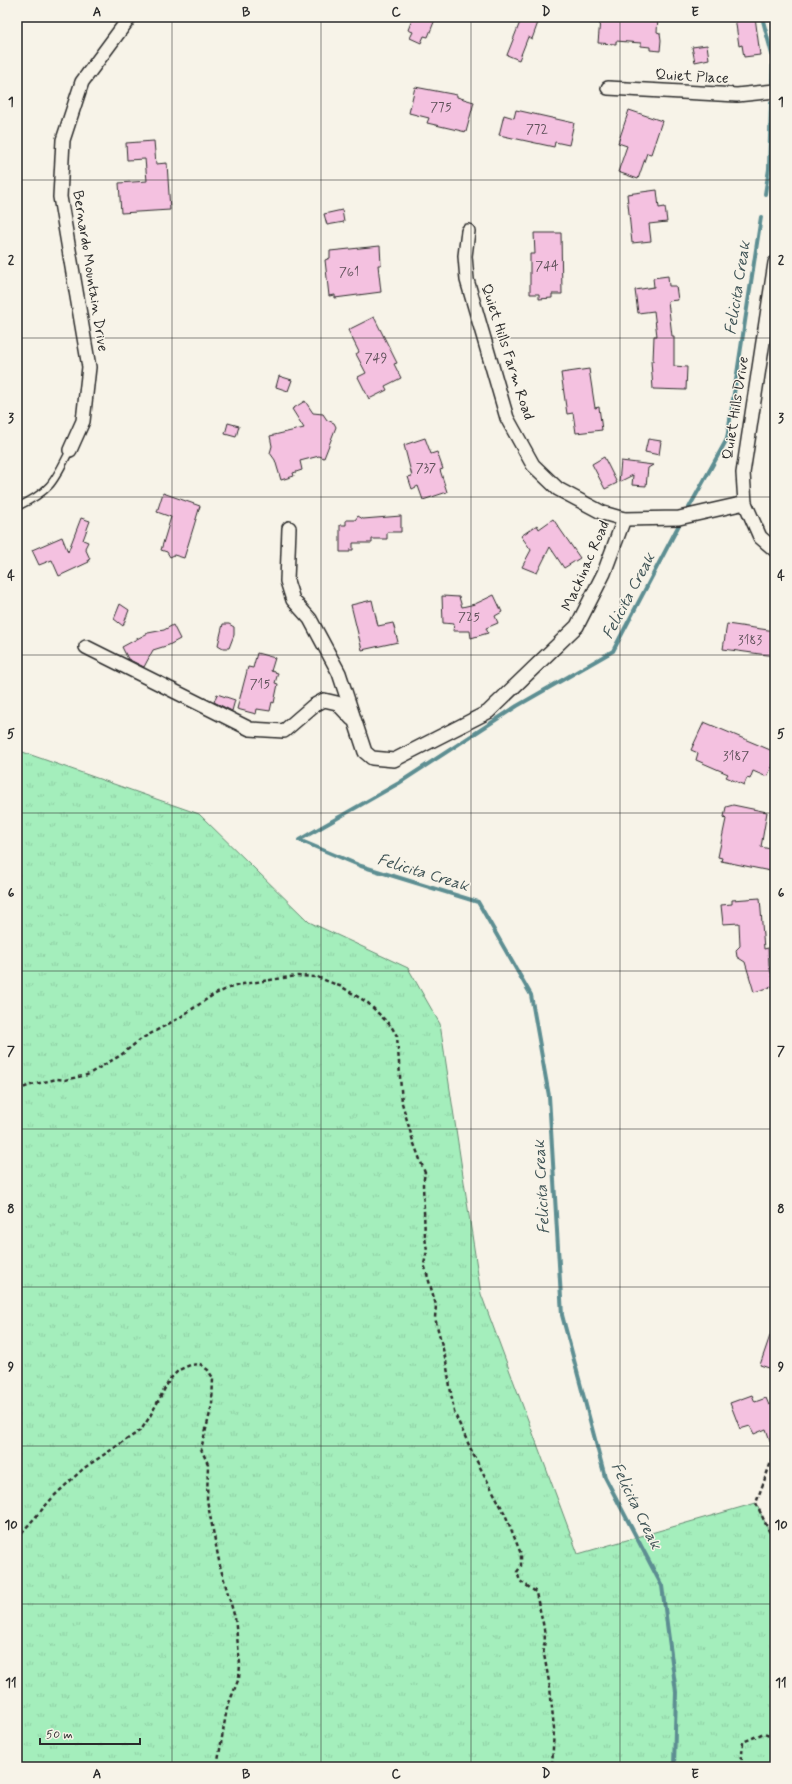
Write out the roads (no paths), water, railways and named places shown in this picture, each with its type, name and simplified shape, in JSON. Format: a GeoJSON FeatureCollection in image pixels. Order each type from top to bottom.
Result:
{"type":"FeatureCollection","features":[{"type":"Feature","properties":{"kind":"street","name":"Bernardo Mountain Drive"},"geometry":{"type":"LineString","coordinates":[[70,450],[83,421],[89,367],[60,197],[63,140],[82,82],[130,17]]}},
{"type":"Feature","properties":{"kind":"street","name":"Quiet Place"},"geometry":{"type":"LineString","coordinates":[[608,88],[737,95],[775,91]]}},
{"type":"Feature","properties":{"kind":"street","name":"Quiet Hills Farm Road"},"geometry":{"type":"LineString","coordinates":[[468,231],[465,256],[467,280],[507,418],[533,465],[558,489],[603,514],[624,519],[679,518],[745,503]]}},
{"type":"Feature","properties":{"kind":"street","name":"Quiet Hills Drive"},"geometry":{"type":"LineString","coordinates":[[775,263],[743,473],[745,503],[760,537],[775,550]]}},
{"type":"Feature","properties":{"kind":"street","name":"Mackinac Road"},"geometry":{"type":"LineString","coordinates":[[289,528],[286,581],[293,600],[310,619],[339,673],[365,752],[372,758],[394,760],[488,712],[577,626],[604,573],[624,519]]}},
{"type":"Feature","properties":{"kind":"street"},"geometry":{"type":"LineString","coordinates":[[86,647],[250,729],[284,731],[312,706],[324,700],[337,703],[355,722]]}},
{"type":"Feature","properties":{"kind":"lane"},"geometry":{"type":"LineString","coordinates":[[17,508],[37,498],[47,489],[70,450]]}},
{"type":"Feature","properties":{"kind":"waterway","name":"Felicita Creak"},"geometry":{"type":"LineString","coordinates":[[762,17],[773,58],[772,81]]}},
{"type":"Feature","properties":{"kind":"waterway","name":"Felicita Creak"},"geometry":{"type":"LineString","coordinates":[[765,194],[769,169],[771,103]]}},
{"type":"Feature","properties":{"kind":"waterway","name":"Felicita Creak"},"geometry":{"type":"LineString","coordinates":[[686,513],[727,439],[761,217]]}},
{"type":"Feature","properties":{"kind":"waterway","name":"Felicita Creak"},"geometry":{"type":"LineString","coordinates":[[674,1767],[676,1692],[662,1586],[605,1477],[562,1315],[549,1096],[531,995],[478,902],[361,866],[299,840],[399,783],[517,706],[613,651],[681,521]]}}]}
